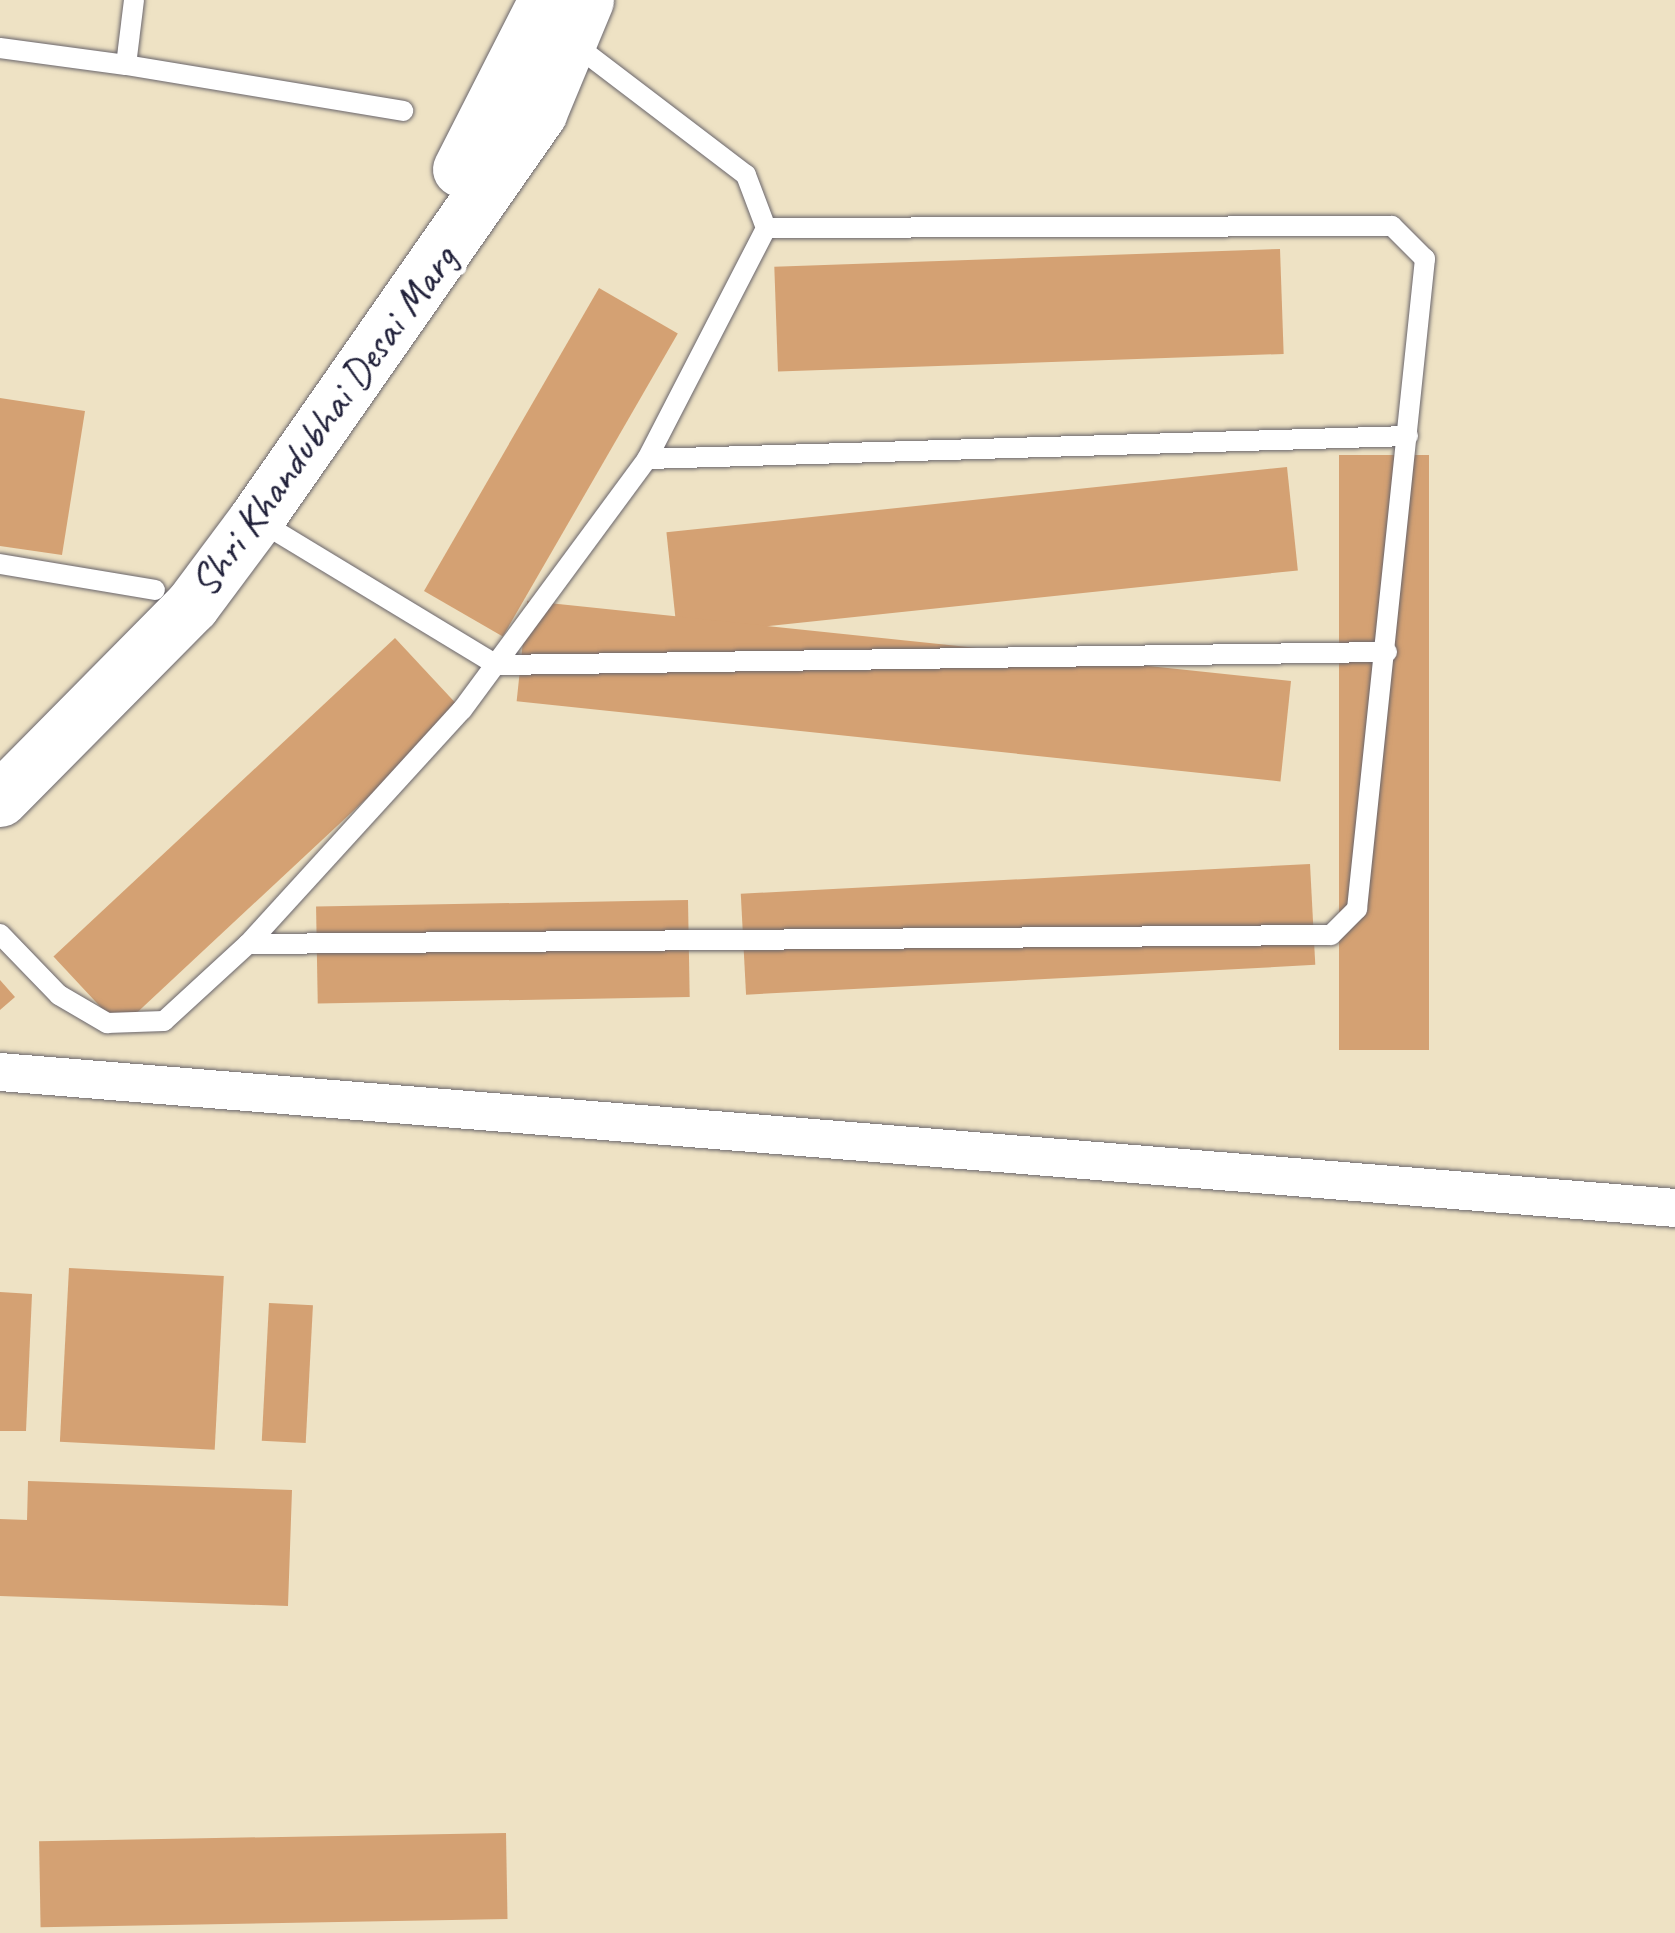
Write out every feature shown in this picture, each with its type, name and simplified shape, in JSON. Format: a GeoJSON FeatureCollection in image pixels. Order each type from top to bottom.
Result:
{"type":"FeatureCollection","features":[{"type":"Feature","properties":{"kind":"main road","name":"Shri Khandubhai Desai Marg"},"geometry":{"type":"LineString","coordinates":[[0,799],[192,605],[256,519],[540,112],[567,13]]}},
{"type":"Feature","properties":{"kind":"main road","name":"Shri Khandubhai Desai Marg"},"geometry":{"type":"LineString","coordinates":[[0,750],[154,590],[318,380],[567,13]]}},
{"type":"Feature","properties":{"kind":"street"},"geometry":{"type":"LineString","coordinates":[[0,1072],[1675,1208]]}},
{"type":"Feature","properties":{"kind":"lane"},"geometry":{"type":"LineString","coordinates":[[126,66],[134,0]]}},
{"type":"Feature","properties":{"kind":"lane"},"geometry":{"type":"LineString","coordinates":[[0,934],[59,994],[107,1024],[164,1022],[248,944],[497,665],[648,459],[766,228],[746,175],[567,13]]}},
{"type":"Feature","properties":{"kind":"lane"},"geometry":{"type":"LineString","coordinates":[[0,48],[403,111]]}},
{"type":"Feature","properties":{"kind":"lane"},"geometry":{"type":"LineString","coordinates":[[248,944],[1330,935],[1356,910],[1387,652],[1425,259],[1392,226],[766,228]]}},
{"type":"Feature","properties":{"kind":"lane"},"geometry":{"type":"LineString","coordinates":[[648,459],[1408,436]]}},
{"type":"Feature","properties":{"kind":"lane"},"geometry":{"type":"LineString","coordinates":[[256,519],[497,665],[1387,652]]}},
{"type":"Feature","properties":{"kind":"lane"},"geometry":{"type":"LineString","coordinates":[[0,564],[154,590]]}},
{"type":"Feature","properties":{"kind":"building"},"geometry":{"type":"Polygon","coordinates":[[[1280,249],[1284,354],[778,372],[774,267],[1280,249]]]}},
{"type":"Feature","properties":{"kind":"building"},"geometry":{"type":"Polygon","coordinates":[[[599,288],[678,334],[503,637],[424,591],[599,288]]]}},
{"type":"Feature","properties":{"kind":"building"},"geometry":{"type":"Polygon","coordinates":[[[0,398],[85,411],[62,555],[0,546],[0,398]]]}},
{"type":"Feature","properties":{"kind":"building"},"geometry":{"type":"Polygon","coordinates":[[[1339,455],[1429,455],[1429,1050],[1339,1050],[1339,455]]]}},
{"type":"Feature","properties":{"kind":"building"},"geometry":{"type":"Polygon","coordinates":[[[1287,467],[1298,570],[677,636],[666,532],[1287,467]]]}},
{"type":"Feature","properties":{"kind":"building"},"geometry":{"type":"Polygon","coordinates":[[[527,601],[1291,681],[1280,781],[517,701],[527,601]]]}},
{"type":"Feature","properties":{"kind":"building"},"geometry":{"type":"Polygon","coordinates":[[[395,638],[462,710],[120,1028],[53,956],[395,638]]]}},
{"type":"Feature","properties":{"kind":"building"},"geometry":{"type":"Polygon","coordinates":[[[1310,864],[1315,965],[746,995],[741,894],[1310,864]]]}},
{"type":"Feature","properties":{"kind":"building"},"geometry":{"type":"Polygon","coordinates":[[[688,900],[690,997],[318,1003],[316,906],[688,900]]]}},
{"type":"Feature","properties":{"kind":"building"},"geometry":{"type":"Polygon","coordinates":[[[0,980],[15,997],[0,1010],[0,980]]]}},
{"type":"Feature","properties":{"kind":"building"},"geometry":{"type":"Polygon","coordinates":[[[69,1268],[224,1276],[215,1450],[60,1442],[69,1268]]]}},
{"type":"Feature","properties":{"kind":"building"},"geometry":{"type":"Polygon","coordinates":[[[0,1292],[32,1294],[26,1431],[0,1431],[0,1292]]]}},
{"type":"Feature","properties":{"kind":"building"},"geometry":{"type":"Polygon","coordinates":[[[269,1303],[313,1305],[306,1443],[262,1441],[269,1303]]]}},
{"type":"Feature","properties":{"kind":"building"},"geometry":{"type":"Polygon","coordinates":[[[28,1481],[292,1490],[288,1606],[0,1596],[0,1519],[27,1520],[28,1481]]]}},
{"type":"Feature","properties":{"kind":"building"},"geometry":{"type":"Polygon","coordinates":[[[506,1833],[508,1919],[41,1927],[39,1841],[506,1833]]]}}]}
